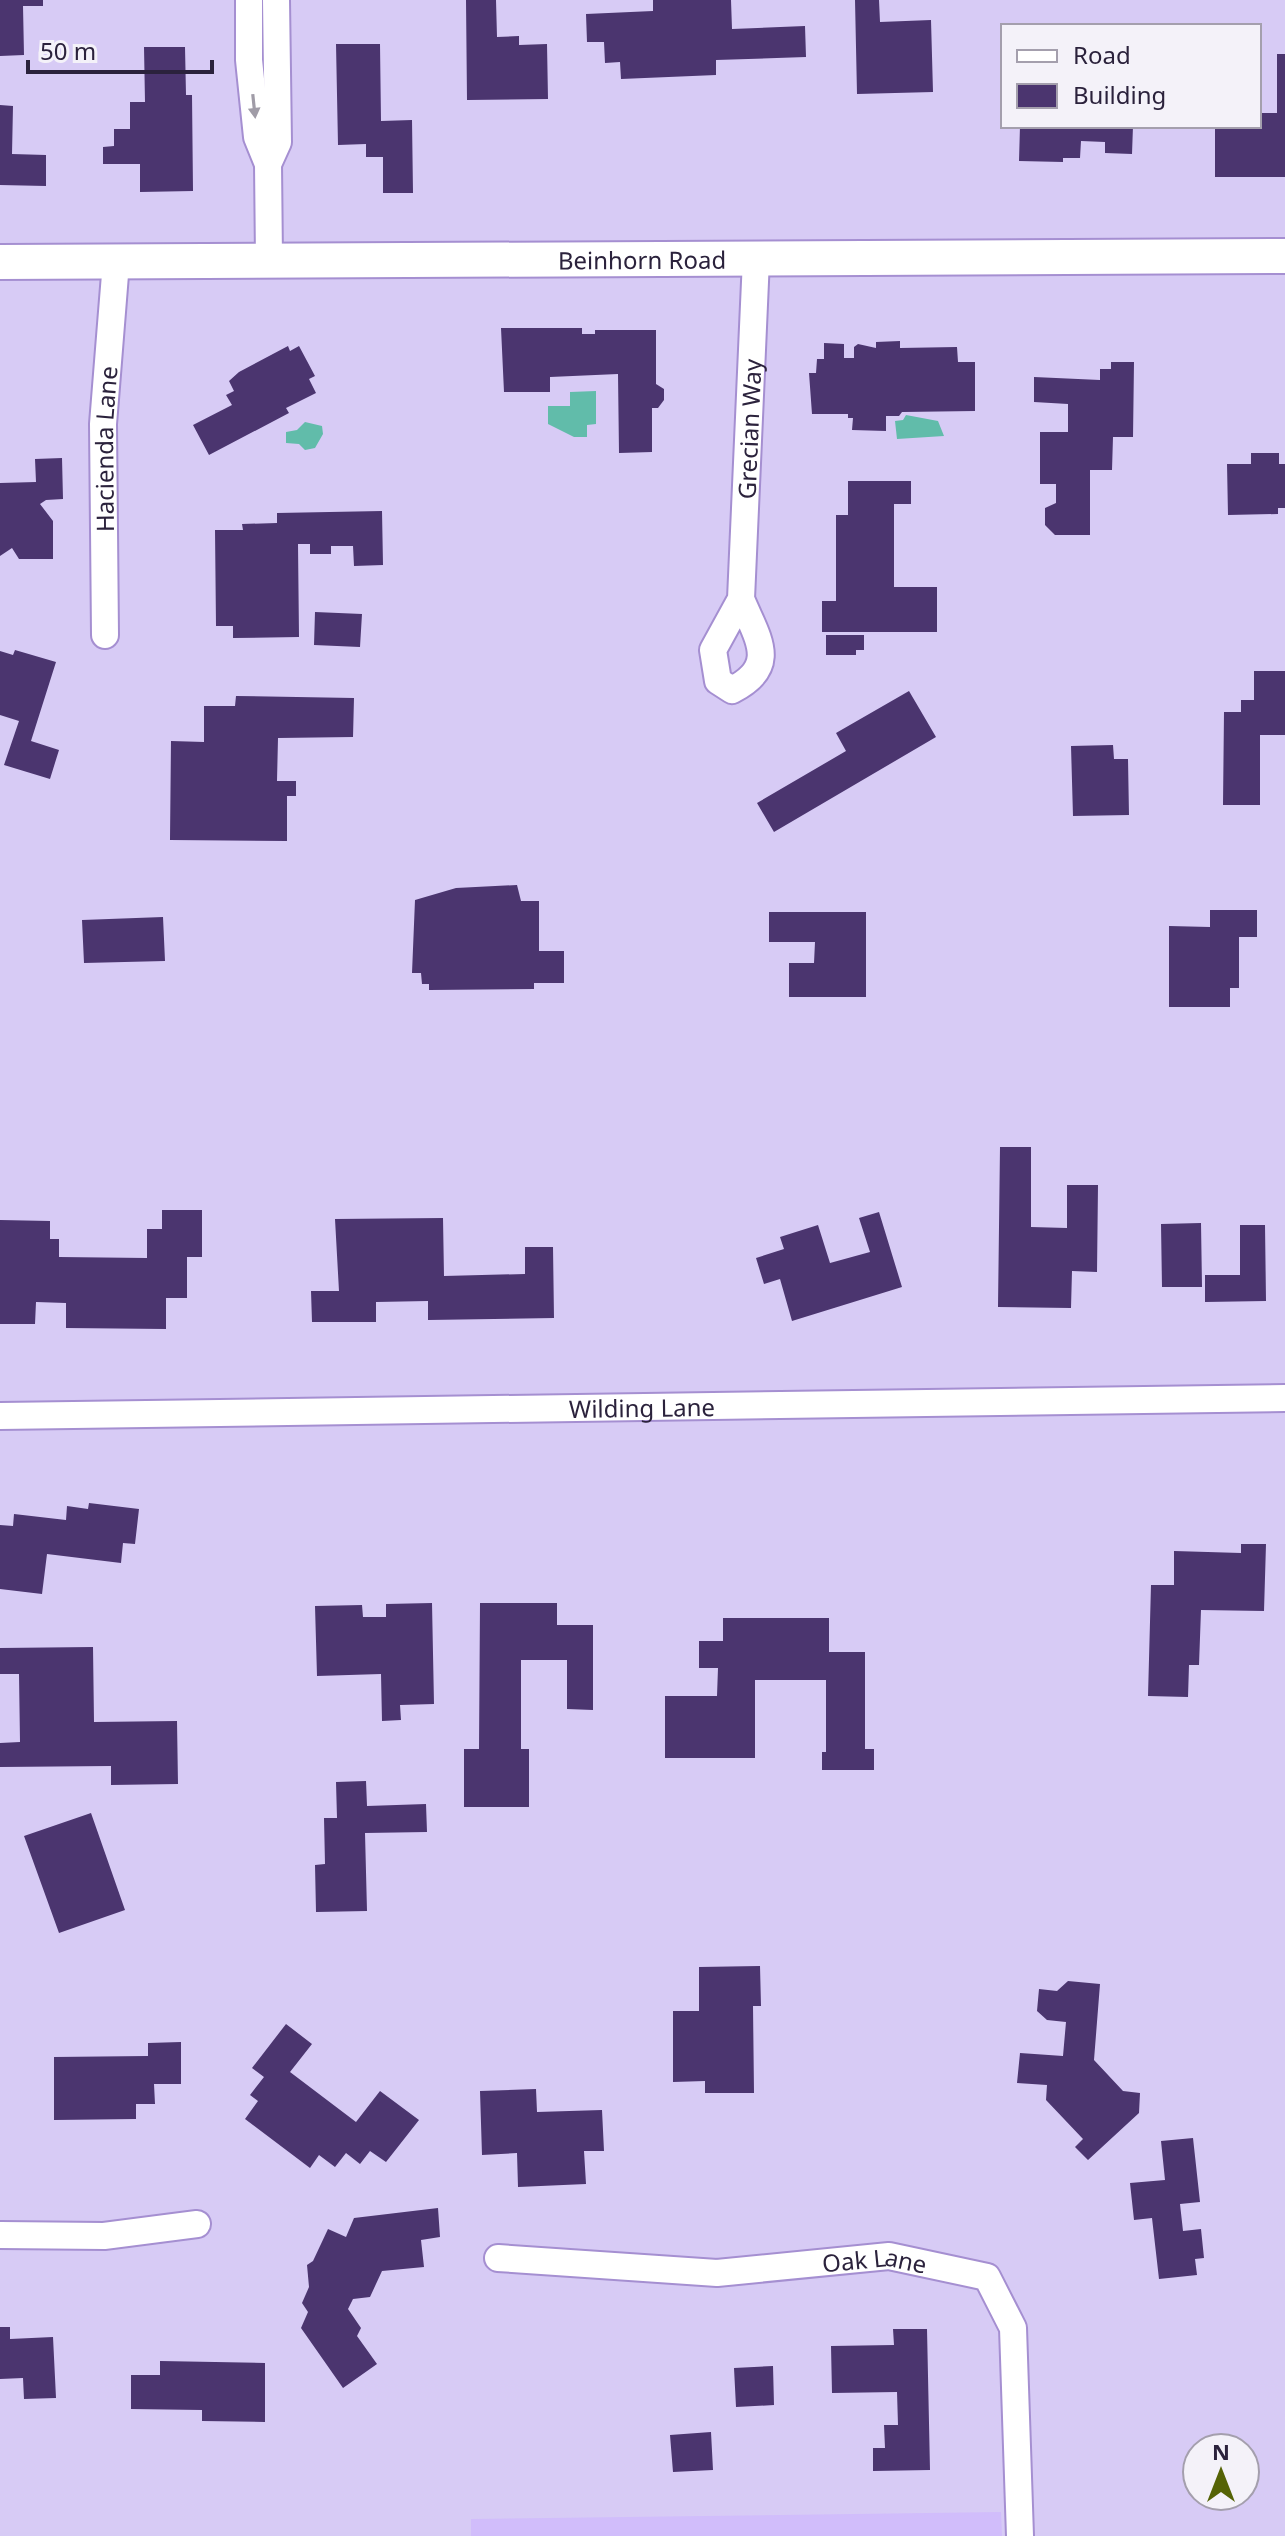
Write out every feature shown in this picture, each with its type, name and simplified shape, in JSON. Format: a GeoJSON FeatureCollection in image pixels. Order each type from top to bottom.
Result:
{"type":"FeatureCollection","features":[{"type":"Feature","properties":{"kind":"street"},"geometry":{"type":"LineString","coordinates":[[249,0],[249,60],[257,137],[268,164],[269,259]]}},
{"type":"Feature","properties":{"kind":"street"},"geometry":{"type":"LineString","coordinates":[[268,164],[278,142],[276,0]]}},
{"type":"Feature","properties":{"kind":"street","name":"Beinhorn Road"},"geometry":{"type":"LineString","coordinates":[[0,262],[1285,256]]}},
{"type":"Feature","properties":{"kind":"street","name":"Grecian Way"},"geometry":{"type":"LineString","coordinates":[[741,599],[756,259]]}},
{"type":"Feature","properties":{"kind":"street","name":"Hacienda Lane"},"geometry":{"type":"LineString","coordinates":[[105,635],[103,424],[116,262]]}},
{"type":"Feature","properties":{"kind":"street","name":"Wilding Lane"},"geometry":{"type":"LineString","coordinates":[[0,1416],[1285,1398]]}},
{"type":"Feature","properties":{"kind":"street"},"geometry":{"type":"LineString","coordinates":[[0,2235],[104,2236],[197,2224]]}},
{"type":"Feature","properties":{"kind":"street","name":"Oak Lane"},"geometry":{"type":"LineString","coordinates":[[498,2258],[717,2273],[889,2256],[987,2277],[1013,2328],[1020,2536]]}},
{"type":"Feature","properties":{"kind":"shaded area"},"geometry":{"type":"Polygon","coordinates":[[[596,391],[596,424],[587,425],[587,437],[574,437],[548,424],[548,406],[570,406],[570,392],[596,391]]]}},
{"type":"Feature","properties":{"kind":"shaded area"},"geometry":{"type":"Polygon","coordinates":[[[906,415],[938,421],[944,436],[897,439],[895,421],[903,420],[906,415]]]}},
{"type":"Feature","properties":{"kind":"shaded area"},"geometry":{"type":"Polygon","coordinates":[[[305,422],[322,426],[323,434],[315,448],[305,450],[299,444],[286,443],[286,432],[297,430],[305,422]]]}},
{"type":"Feature","properties":{"kind":"shaded area"},"geometry":{"type":"Polygon","coordinates":[[[1001,2512],[1002,2536],[471,2536],[471,2519],[1001,2512]]]}},
{"type":"Feature","properties":{"kind":"building"},"geometry":{"type":"Polygon","coordinates":[[[0,0],[43,0],[43,6],[23,6],[24,55],[0,56],[0,0]]]}},
{"type":"Feature","properties":{"kind":"building"},"geometry":{"type":"Polygon","coordinates":[[[466,0],[496,0],[497,37],[519,36],[519,45],[547,44],[548,99],[467,100],[466,0]]]}},
{"type":"Feature","properties":{"kind":"building"},"geometry":{"type":"Polygon","coordinates":[[[653,0],[731,0],[732,29],[805,26],[806,57],[716,60],[716,75],[621,79],[620,62],[605,63],[604,42],[587,42],[586,14],[653,11],[653,0]]]}},
{"type":"Feature","properties":{"kind":"building"},"geometry":{"type":"Polygon","coordinates":[[[855,0],[879,0],[880,22],[931,20],[933,92],[857,94],[855,0]]]}},
{"type":"Feature","properties":{"kind":"building"},"geometry":{"type":"Polygon","coordinates":[[[336,44],[380,44],[381,121],[412,120],[413,193],[383,193],[383,157],[366,157],[366,144],[338,145],[336,44]]]}},
{"type":"Feature","properties":{"kind":"building"},"geometry":{"type":"Polygon","coordinates":[[[144,47],[185,47],[186,95],[192,95],[193,191],[140,192],[140,164],[103,164],[103,147],[114,146],[114,129],[130,129],[130,102],[145,102],[144,47]]]}},
{"type":"Feature","properties":{"kind":"building"},"geometry":{"type":"Polygon","coordinates":[[[1277,54],[1285,54],[1285,177],[1215,177],[1215,128],[1261,128],[1261,113],[1277,113],[1277,54]]]}},
{"type":"Feature","properties":{"kind":"building"},"geometry":{"type":"Polygon","coordinates":[[[0,105],[13,106],[12,154],[46,155],[46,186],[0,185],[0,105]]]}},
{"type":"Feature","properties":{"kind":"building"},"geometry":{"type":"Polygon","coordinates":[[[1020,128],[1133,128],[1132,154],[1105,153],[1105,142],[1081,141],[1080,158],[1063,158],[1063,162],[1019,161],[1020,128]]]}},
{"type":"Feature","properties":{"kind":"building"},"geometry":{"type":"Polygon","coordinates":[[[501,328],[582,328],[582,334],[595,334],[595,330],[656,330],[656,384],[664,389],[664,400],[658,408],[652,408],[652,452],[619,453],[618,374],[550,377],[550,392],[504,392],[501,328]]]}},
{"type":"Feature","properties":{"kind":"building"},"geometry":{"type":"Polygon","coordinates":[[[900,341],[900,348],[957,347],[958,362],[975,362],[975,411],[902,412],[899,416],[886,416],[886,431],[852,430],[853,418],[848,418],[848,414],[812,414],[809,373],[816,373],[817,359],[824,359],[824,343],[844,344],[844,358],[854,358],[854,347],[858,344],[876,348],[876,342],[900,341]]]}},
{"type":"Feature","properties":{"kind":"building"},"geometry":{"type":"Polygon","coordinates":[[[288,346],[290,351],[299,346],[315,376],[309,379],[316,393],[286,408],[289,413],[209,455],[193,425],[232,405],[226,395],[234,391],[229,381],[239,372],[288,346]]]}},
{"type":"Feature","properties":{"kind":"building"},"geometry":{"type":"Polygon","coordinates":[[[1111,362],[1134,362],[1133,437],[1113,437],[1112,470],[1090,470],[1090,535],[1055,535],[1045,525],[1045,508],[1056,503],[1056,484],[1040,484],[1040,432],[1068,432],[1068,404],[1034,402],[1034,377],[1100,380],[1100,369],[1111,369],[1111,362]]]}},
{"type":"Feature","properties":{"kind":"building"},"geometry":{"type":"Polygon","coordinates":[[[1251,453],[1279,453],[1279,464],[1285,464],[1285,508],[1278,508],[1278,514],[1228,515],[1227,464],[1251,464],[1251,453]]]}},
{"type":"Feature","properties":{"kind":"building"},"geometry":{"type":"Polygon","coordinates":[[[62,458],[63,499],[46,500],[40,504],[53,521],[53,559],[19,559],[12,548],[0,556],[0,483],[36,482],[35,459],[62,458]]]}},
{"type":"Feature","properties":{"kind":"building"},"geometry":{"type":"Polygon","coordinates":[[[848,481],[911,481],[911,504],[894,504],[894,587],[937,587],[937,632],[822,632],[822,601],[836,601],[836,515],[848,515],[848,481]]]}},
{"type":"Feature","properties":{"kind":"building"},"geometry":{"type":"Polygon","coordinates":[[[382,511],[383,565],[354,566],[353,546],[331,546],[331,554],[310,554],[310,544],[298,544],[299,637],[233,638],[233,626],[216,626],[215,530],[243,530],[242,524],[277,523],[277,513],[382,511]]]}},
{"type":"Feature","properties":{"kind":"building"},"geometry":{"type":"Polygon","coordinates":[[[315,612],[362,614],[360,647],[314,645],[315,612]]]}},
{"type":"Feature","properties":{"kind":"building"},"geometry":{"type":"Polygon","coordinates":[[[826,635],[864,635],[864,650],[856,650],[856,655],[826,655],[826,635]]]}},
{"type":"Feature","properties":{"kind":"building"},"geometry":{"type":"Polygon","coordinates":[[[15,650],[56,662],[31,741],[59,750],[50,779],[4,765],[19,721],[0,715],[0,651],[13,655],[15,650]]]}},
{"type":"Feature","properties":{"kind":"building"},"geometry":{"type":"Polygon","coordinates":[[[1254,671],[1285,671],[1285,735],[1260,735],[1260,805],[1223,805],[1224,712],[1241,712],[1241,700],[1254,700],[1254,671]]]}},
{"type":"Feature","properties":{"kind":"building"},"geometry":{"type":"Polygon","coordinates":[[[909,691],[936,737],[774,832],[757,803],[846,751],[836,733],[909,691]]]}},
{"type":"Feature","properties":{"kind":"building"},"geometry":{"type":"Polygon","coordinates":[[[236,696],[354,698],[353,737],[278,738],[277,781],[296,781],[296,796],[287,796],[287,841],[170,840],[171,741],[204,742],[204,706],[235,706],[236,696]]]}},
{"type":"Feature","properties":{"kind":"building"},"geometry":{"type":"Polygon","coordinates":[[[1113,745],[1114,759],[1128,759],[1129,815],[1073,816],[1071,746],[1113,745]]]}},
{"type":"Feature","properties":{"kind":"building"},"geometry":{"type":"Polygon","coordinates":[[[517,885],[521,901],[539,901],[539,951],[564,951],[564,983],[534,983],[534,989],[429,990],[429,984],[422,984],[421,973],[412,973],[415,900],[456,888],[517,885]]]}},
{"type":"Feature","properties":{"kind":"building"},"geometry":{"type":"Polygon","coordinates":[[[1210,910],[1257,910],[1257,937],[1239,937],[1239,988],[1230,988],[1230,1007],[1169,1007],[1169,926],[1210,927],[1210,910]]]}},
{"type":"Feature","properties":{"kind":"building"},"geometry":{"type":"Polygon","coordinates":[[[769,912],[866,912],[866,997],[789,997],[789,963],[814,963],[815,942],[769,942],[769,912]]]}},
{"type":"Feature","properties":{"kind":"building"},"geometry":{"type":"Polygon","coordinates":[[[163,917],[165,961],[84,963],[82,920],[163,917]]]}},
{"type":"Feature","properties":{"kind":"building"},"geometry":{"type":"Polygon","coordinates":[[[1000,1147],[1031,1147],[1031,1227],[1067,1228],[1067,1185],[1098,1185],[1097,1272],[1072,1271],[1071,1308],[998,1307],[1000,1147]]]}},
{"type":"Feature","properties":{"kind":"building"},"geometry":{"type":"Polygon","coordinates":[[[162,1210],[202,1210],[202,1257],[187,1257],[187,1298],[166,1298],[166,1329],[66,1328],[66,1303],[36,1302],[35,1324],[0,1324],[0,1220],[50,1221],[50,1239],[59,1239],[59,1257],[147,1258],[147,1229],[162,1229],[162,1210]]]}},
{"type":"Feature","properties":{"kind":"building"},"geometry":{"type":"Polygon","coordinates":[[[879,1212],[902,1287],[792,1321],[780,1279],[764,1284],[756,1258],[784,1249],[780,1237],[818,1225],[830,1263],[870,1252],[859,1218],[879,1212]]]}},
{"type":"Feature","properties":{"kind":"building"},"geometry":{"type":"Polygon","coordinates":[[[443,1218],[444,1276],[525,1274],[525,1247],[553,1247],[554,1318],[428,1320],[428,1301],[376,1302],[376,1322],[312,1322],[311,1291],[339,1291],[335,1219],[443,1218]]]}},
{"type":"Feature","properties":{"kind":"building"},"geometry":{"type":"Polygon","coordinates":[[[1201,1223],[1202,1287],[1162,1287],[1161,1224],[1201,1223]]]}},
{"type":"Feature","properties":{"kind":"building"},"geometry":{"type":"Polygon","coordinates":[[[1240,1225],[1265,1225],[1266,1301],[1205,1302],[1205,1275],[1240,1275],[1240,1225]]]}},
{"type":"Feature","properties":{"kind":"building"},"geometry":{"type":"Polygon","coordinates":[[[89,1503],[139,1509],[135,1544],[123,1543],[121,1563],[47,1554],[42,1594],[0,1589],[0,1525],[13,1526],[14,1514],[66,1520],[67,1506],[88,1509],[89,1503]]]}},
{"type":"Feature","properties":{"kind":"building"},"geometry":{"type":"Polygon","coordinates":[[[1241,1544],[1266,1544],[1264,1611],[1201,1610],[1199,1665],[1189,1665],[1188,1697],[1148,1696],[1151,1585],[1174,1585],[1174,1551],[1241,1553],[1241,1544]]]}},
{"type":"Feature","properties":{"kind":"building"},"geometry":{"type":"Polygon","coordinates":[[[432,1603],[434,1704],[400,1705],[401,1720],[382,1721],[381,1674],[317,1676],[315,1606],[362,1605],[363,1617],[386,1617],[386,1604],[432,1603]]]}},
{"type":"Feature","properties":{"kind":"building"},"geometry":{"type":"Polygon","coordinates":[[[480,1603],[557,1603],[557,1625],[593,1625],[593,1710],[567,1709],[567,1660],[521,1660],[521,1749],[529,1749],[529,1807],[464,1807],[464,1749],[479,1749],[480,1603]]]}},
{"type":"Feature","properties":{"kind":"building"},"geometry":{"type":"Polygon","coordinates":[[[723,1618],[829,1618],[829,1652],[865,1652],[865,1749],[874,1749],[874,1770],[822,1770],[822,1752],[826,1752],[826,1680],[755,1680],[755,1758],[665,1758],[665,1696],[717,1696],[718,1668],[699,1668],[699,1641],[723,1641],[723,1618]]]}},
{"type":"Feature","properties":{"kind":"building"},"geometry":{"type":"Polygon","coordinates":[[[93,1647],[94,1722],[177,1721],[178,1784],[111,1785],[111,1766],[0,1767],[0,1743],[20,1742],[19,1674],[0,1674],[0,1648],[93,1647]]]}},
{"type":"Feature","properties":{"kind":"building"},"geometry":{"type":"Polygon","coordinates":[[[366,1781],[367,1806],[426,1804],[427,1832],[365,1833],[367,1911],[316,1912],[315,1865],[325,1864],[324,1818],[337,1818],[336,1782],[366,1781]]]}},
{"type":"Feature","properties":{"kind":"building"},"geometry":{"type":"Polygon","coordinates":[[[91,1813],[125,1910],[59,1933],[24,1836],[91,1813]]]}},
{"type":"Feature","properties":{"kind":"building"},"geometry":{"type":"Polygon","coordinates":[[[760,1966],[761,2006],[753,2006],[754,2093],[705,2093],[705,2081],[673,2082],[673,2011],[699,2011],[699,1967],[760,1966]]]}},
{"type":"Feature","properties":{"kind":"building"},"geometry":{"type":"Polygon","coordinates":[[[1068,1981],[1100,1984],[1094,2060],[1123,2091],[1140,2093],[1139,2113],[1088,2160],[1075,2147],[1083,2139],[1046,2100],[1047,2085],[1017,2083],[1020,2053],[1063,2056],[1066,2022],[1047,2020],[1037,2011],[1039,1989],[1057,1991],[1068,1981]]]}},
{"type":"Feature","properties":{"kind":"building"},"geometry":{"type":"Polygon","coordinates":[[[286,2024],[312,2044],[290,2072],[356,2122],[380,2091],[419,2120],[386,2162],[370,2151],[360,2164],[346,2153],[335,2167],[319,2155],[310,2168],[245,2119],[258,2101],[250,2095],[264,2077],[252,2068],[286,2024]]]}},
{"type":"Feature","properties":{"kind":"building"},"geometry":{"type":"Polygon","coordinates":[[[181,2042],[181,2084],[154,2084],[155,2104],[136,2104],[136,2119],[54,2120],[54,2057],[148,2056],[148,2043],[181,2042]]]}},
{"type":"Feature","properties":{"kind":"building"},"geometry":{"type":"Polygon","coordinates":[[[536,2089],[537,2112],[602,2110],[604,2151],[584,2151],[586,2184],[518,2187],[517,2153],[482,2155],[480,2091],[536,2089]]]}},
{"type":"Feature","properties":{"kind":"building"},"geometry":{"type":"Polygon","coordinates":[[[1193,2138],[1200,2202],[1180,2204],[1183,2231],[1201,2229],[1204,2258],[1195,2259],[1197,2275],[1159,2279],[1152,2218],[1134,2220],[1130,2183],[1165,2180],[1161,2141],[1193,2138]]]}},
{"type":"Feature","properties":{"kind":"building"},"geometry":{"type":"Polygon","coordinates":[[[438,2208],[440,2237],[421,2240],[424,2267],[382,2271],[370,2297],[353,2299],[348,2309],[361,2328],[357,2336],[377,2364],[343,2388],[301,2328],[308,2312],[302,2303],[309,2287],[307,2265],[313,2261],[328,2229],[346,2237],[354,2218],[438,2208]]]}},
{"type":"Feature","properties":{"kind":"building"},"geometry":{"type":"Polygon","coordinates":[[[0,2327],[10,2327],[10,2339],[53,2337],[56,2398],[24,2399],[23,2378],[0,2379],[0,2327]]]}},
{"type":"Feature","properties":{"kind":"building"},"geometry":{"type":"Polygon","coordinates":[[[893,2329],[927,2329],[930,2470],[873,2471],[873,2448],[885,2448],[884,2425],[898,2425],[897,2392],[832,2393],[831,2346],[894,2345],[893,2329]]]}},
{"type":"Feature","properties":{"kind":"building"},"geometry":{"type":"Polygon","coordinates":[[[160,2361],[265,2363],[265,2422],[202,2421],[202,2410],[131,2409],[131,2375],[160,2375],[160,2361]]]}},
{"type":"Feature","properties":{"kind":"building"},"geometry":{"type":"Polygon","coordinates":[[[773,2366],[774,2405],[736,2407],[734,2368],[773,2366]]]}},
{"type":"Feature","properties":{"kind":"building"},"geometry":{"type":"Polygon","coordinates":[[[711,2432],[713,2470],[673,2472],[670,2435],[711,2432]]]}}]}
